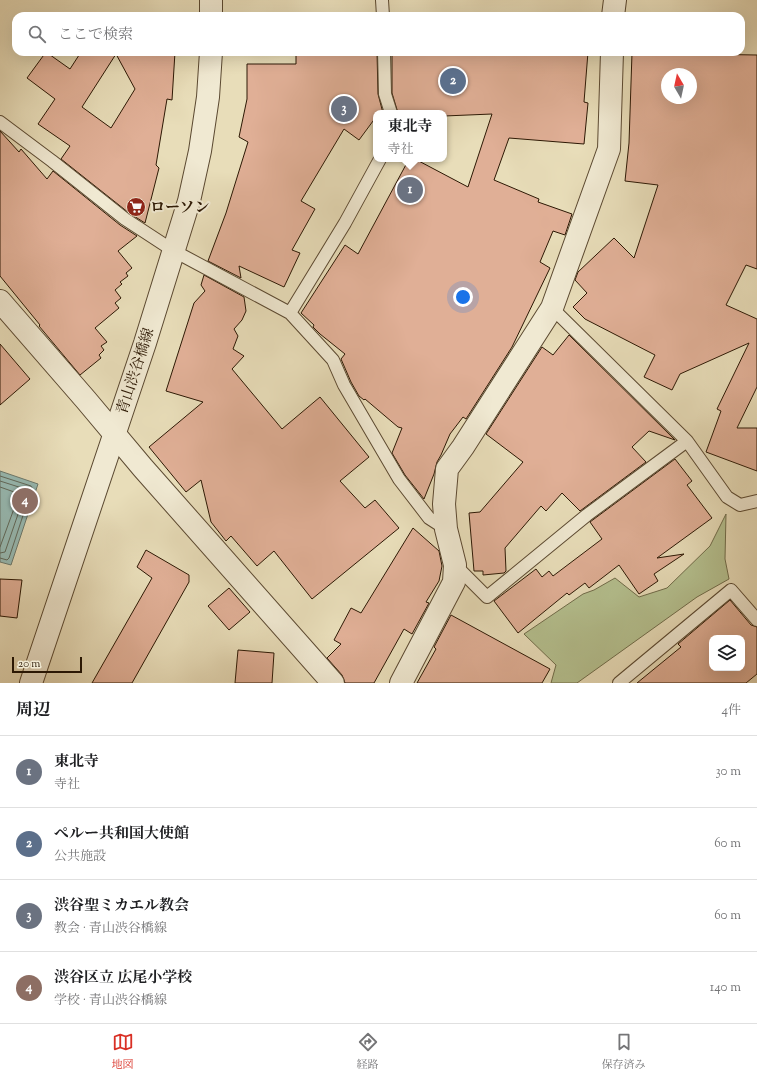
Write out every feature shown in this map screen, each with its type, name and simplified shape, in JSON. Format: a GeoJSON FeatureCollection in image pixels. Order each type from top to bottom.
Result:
{"type":"FeatureCollection","features":[{"type":"Feature","properties":{"kind":"street"},"geometry":{"type":"LineString","coordinates":[[211,0],[211,12]]}},
{"type":"Feature","properties":{"kind":"street"},"geometry":{"type":"LineString","coordinates":[[614,12],[615,0]]}},
{"type":"Feature","properties":{"kind":"street","name":"青山渋谷橋線"},"geometry":{"type":"LineString","coordinates":[[31,683],[145,343],[189,201],[200,150],[208,97],[210,56]]}},
{"type":"Feature","properties":{"kind":"street"},"geometry":{"type":"LineString","coordinates":[[401,683],[454,582],[455,565],[446,529],[444,504],[447,469],[463,447],[552,308],[609,150],[612,56]]}},
{"type":"Feature","properties":{"kind":"street"},"geometry":{"type":"LineString","coordinates":[[0,301],[143,468],[333,683]]}},
{"type":"Feature","properties":{"kind":"lane"},"geometry":{"type":"LineString","coordinates":[[382,0],[383,12]]}},
{"type":"Feature","properties":{"kind":"lane"},"geometry":{"type":"LineString","coordinates":[[384,56],[384,94],[390,110]]}},
{"type":"Feature","properties":{"kind":"lane"},"geometry":{"type":"LineString","coordinates":[[0,122],[125,219],[174,251],[290,313],[333,360],[344,385],[399,480],[429,518],[446,529]]}},
{"type":"Feature","properties":{"kind":"lane"},"geometry":{"type":"LineString","coordinates":[[290,313],[345,222],[378,162]]}},
{"type":"Feature","properties":{"kind":"lane"},"geometry":{"type":"LineString","coordinates":[[552,308],[687,441],[727,497],[740,505],[757,501]]}},
{"type":"Feature","properties":{"kind":"lane"},"geometry":{"type":"LineString","coordinates":[[455,565],[487,597],[587,515],[687,441]]}},
{"type":"Feature","properties":{"kind":"lane"},"geometry":{"type":"LineString","coordinates":[[619,683],[731,590],[757,620]]}},
{"type":"Feature","properties":{"kind":"green space"},"geometry":{"type":"Polygon","coordinates":[[[726,514],[725,559],[729,579],[697,597],[577,683],[551,683],[556,665],[524,634],[583,594],[594,590],[615,578],[639,597],[667,588],[710,546],[726,514]]]}},
{"type":"Feature","properties":{"kind":"water"},"geometry":{"type":"Polygon","coordinates":[[[0,471],[38,484],[11,565],[0,562],[0,471]]]}},
{"type":"Feature","properties":{"kind":"building"},"geometry":{"type":"Polygon","coordinates":[[[757,55],[757,269],[746,265],[726,305],[757,319],[757,387],[737,428],[757,428],[757,471],[706,452],[721,411],[717,409],[749,343],[680,374],[672,390],[644,377],[655,355],[585,319],[573,307],[587,293],[575,280],[578,272],[614,238],[634,258],[658,185],[625,181],[629,143],[632,56],[757,55]]]}},
{"type":"Feature","properties":{"kind":"building"},"geometry":{"type":"Polygon","coordinates":[[[43,56],[52,56],[70,69],[78,56],[115,56],[82,107],[111,128],[135,89],[117,56],[175,56],[172,100],[167,99],[156,165],[159,168],[145,223],[129,213],[61,159],[70,146],[38,124],[55,99],[27,78],[43,56]]]}},
{"type":"Feature","properties":{"kind":"building"},"geometry":{"type":"Polygon","coordinates":[[[296,56],[377,56],[378,94],[382,110],[373,110],[373,121],[359,140],[344,129],[301,201],[315,209],[292,250],[300,253],[284,287],[239,266],[241,278],[208,261],[226,213],[248,142],[239,137],[247,99],[247,64],[296,64],[296,56]]]}},
{"type":"Feature","properties":{"kind":"building"},"geometry":{"type":"Polygon","coordinates":[[[392,56],[588,56],[584,102],[588,103],[584,144],[509,138],[494,180],[539,199],[538,202],[572,214],[565,235],[553,231],[540,262],[550,268],[512,347],[466,419],[463,417],[450,434],[437,462],[424,499],[405,475],[392,453],[402,428],[398,427],[365,399],[364,400],[359,396],[341,359],[345,354],[320,334],[313,327],[314,325],[301,313],[345,245],[358,254],[407,162],[421,162],[468,187],[492,114],[447,116],[447,110],[397,110],[392,93],[392,56]]]}},
{"type":"Feature","properties":{"kind":"building"},"geometry":{"type":"Polygon","coordinates":[[[0,131],[19,152],[21,149],[47,179],[53,171],[120,225],[137,236],[118,251],[132,268],[126,273],[128,276],[120,282],[122,284],[115,290],[121,298],[115,303],[119,308],[95,328],[107,342],[101,346],[104,350],[99,355],[101,358],[80,375],[0,276],[0,131]]]}},
{"type":"Feature","properties":{"kind":"building"},"geometry":{"type":"Polygon","coordinates":[[[204,275],[244,297],[246,311],[242,320],[234,329],[238,336],[233,349],[244,356],[232,369],[282,429],[320,397],[369,457],[340,481],[365,508],[375,500],[399,528],[312,599],[274,551],[257,566],[231,536],[226,541],[211,522],[201,480],[186,492],[149,447],[203,402],[166,391],[194,303],[205,291],[201,285],[204,275]]]}},
{"type":"Feature","properties":{"kind":"building"},"geometry":{"type":"Polygon","coordinates":[[[569,335],[675,440],[649,431],[632,447],[646,462],[580,511],[562,493],[546,511],[541,506],[505,548],[506,571],[504,573],[483,575],[483,571],[474,571],[469,513],[480,512],[523,462],[486,434],[542,347],[553,355],[569,335]]]}},
{"type":"Feature","properties":{"kind":"building"},"geometry":{"type":"Polygon","coordinates":[[[0,344],[30,379],[0,405],[0,344]]]}},
{"type":"Feature","properties":{"kind":"building"},"geometry":{"type":"Polygon","coordinates":[[[675,459],[692,481],[687,485],[712,518],[657,558],[684,554],[654,574],[658,581],[639,594],[619,565],[589,588],[585,583],[569,595],[567,593],[518,633],[494,601],[536,569],[542,577],[549,571],[553,576],[602,539],[590,522],[675,459]]]}},
{"type":"Feature","properties":{"kind":"building"},"geometry":{"type":"Polygon","coordinates":[[[413,528],[439,551],[442,566],[439,581],[426,602],[429,603],[412,634],[404,629],[374,683],[345,683],[342,675],[327,658],[341,644],[334,640],[351,608],[361,613],[413,528]]]}},
{"type":"Feature","properties":{"kind":"building"},"geometry":{"type":"Polygon","coordinates":[[[146,550],[189,575],[189,582],[132,683],[92,683],[152,578],[137,567],[146,550]]]}},
{"type":"Feature","properties":{"kind":"building"},"geometry":{"type":"Polygon","coordinates":[[[0,579],[22,580],[17,618],[0,616],[0,579]]]}},
{"type":"Feature","properties":{"kind":"building"},"geometry":{"type":"Polygon","coordinates":[[[229,588],[250,612],[229,630],[208,606],[229,588]]]}},
{"type":"Feature","properties":{"kind":"building"},"geometry":{"type":"Polygon","coordinates":[[[730,600],[751,625],[757,627],[757,674],[746,683],[637,683],[681,647],[678,644],[730,600]]]}},
{"type":"Feature","properties":{"kind":"building"},"geometry":{"type":"Polygon","coordinates":[[[451,615],[550,669],[542,683],[417,683],[436,649],[434,647],[451,615]]]}},
{"type":"Feature","properties":{"kind":"building"},"geometry":{"type":"Polygon","coordinates":[[[238,650],[274,653],[272,683],[235,683],[238,650]]]}},
{"type":"Feature","properties":{"kind":"place","name":"ペルー共和国大使館"},"geometry":{"type":"Point","coordinates":[453,81]}},
{"type":"Feature","properties":{"kind":"place","name":"渋谷聖ミカエル教会"},"geometry":{"type":"Point","coordinates":[344,109]}},
{"type":"Feature","properties":{"kind":"place","name":"東北寺"},"geometry":{"type":"Point","coordinates":[410,190]}},
{"type":"Feature","properties":{"kind":"place","name":"ローソン"},"geometry":{"type":"Point","coordinates":[136,207]}},
{"type":"Feature","properties":{"kind":"place","name":"渋谷区立 広尾小学校"},"geometry":{"type":"Point","coordinates":[25,501]}}]}
